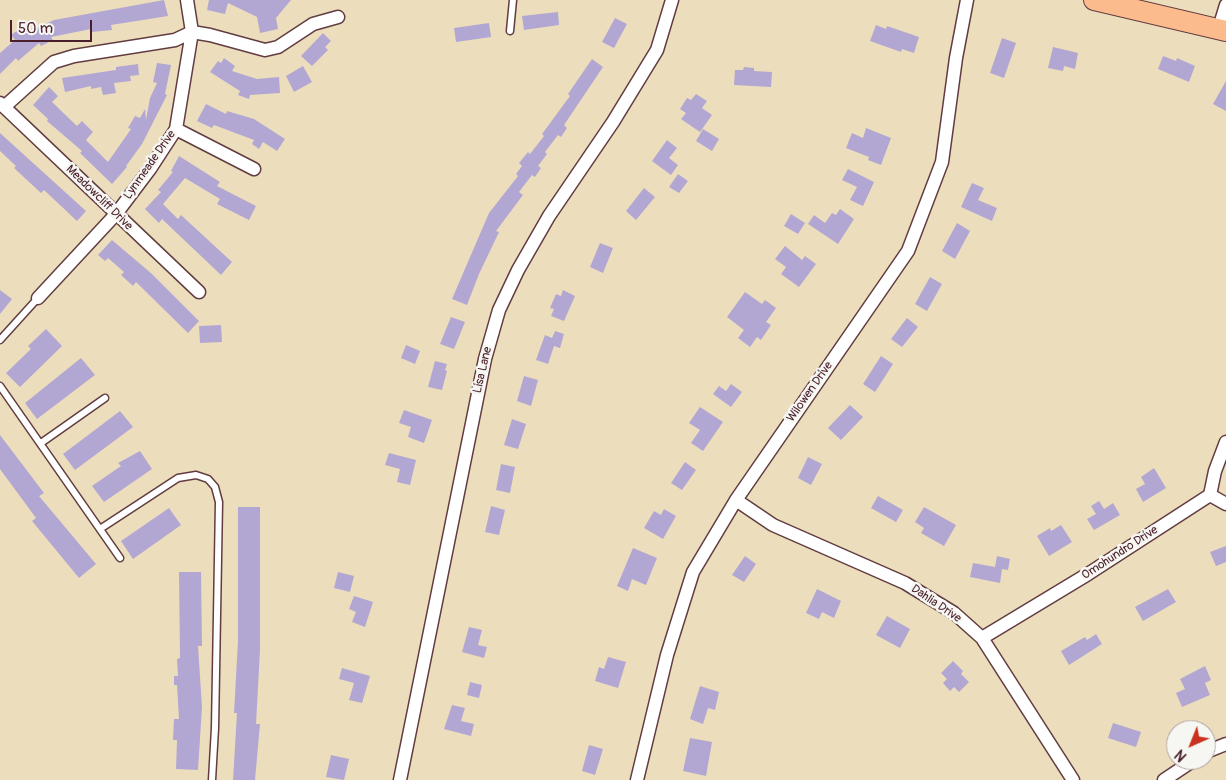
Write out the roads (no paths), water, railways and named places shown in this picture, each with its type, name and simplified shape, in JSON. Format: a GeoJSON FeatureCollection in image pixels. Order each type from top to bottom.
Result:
{"type":"FeatureCollection","features":[{"type":"Feature","properties":{"kind":"main road"},"geometry":{"type":"LineString","coordinates":[[1094,0],[1222,29]]}},
{"type":"Feature","properties":{"kind":"street","name":"Lynmeade Drive"},"geometry":{"type":"LineString","coordinates":[[38,298],[116,214],[150,169],[176,129],[192,32],[187,0]]}},
{"type":"Feature","properties":{"kind":"street","name":"Lisa Lane"},"geometry":{"type":"LineString","coordinates":[[400,780],[485,359],[500,310],[518,270],[548,216],[613,122],[658,50],[672,0]]}},
{"type":"Feature","properties":{"kind":"street","name":"Wilowen Drive"},"geometry":{"type":"LineString","coordinates":[[637,780],[667,655],[693,572],[736,500],[908,251],[942,162],[956,58],[967,0]]}},
{"type":"Feature","properties":{"kind":"street"},"geometry":{"type":"LineString","coordinates":[[1222,29],[1226,5]]}},
{"type":"Feature","properties":{"kind":"street"},"geometry":{"type":"LineString","coordinates":[[2,105],[54,62],[74,56],[175,40],[192,32],[265,50],[278,47],[313,24],[338,17]]}},
{"type":"Feature","properties":{"kind":"street","name":"Meadowcliff Drive"},"geometry":{"type":"LineString","coordinates":[[2,105],[199,292]]}},
{"type":"Feature","properties":{"kind":"street"},"geometry":{"type":"LineString","coordinates":[[176,129],[254,169]]}},
{"type":"Feature","properties":{"kind":"street"},"geometry":{"type":"LineString","coordinates":[[1226,442],[1215,471],[1210,495],[1226,504]]}},
{"type":"Feature","properties":{"kind":"street","name":"Omohundro Drive"},"geometry":{"type":"LineString","coordinates":[[982,638],[1088,574],[1210,495]]}},
{"type":"Feature","properties":{"kind":"street","name":"Dahlia Drive"},"geometry":{"type":"LineString","coordinates":[[736,500],[773,524],[905,583],[954,613],[982,638],[1073,780]]}},
{"type":"Feature","properties":{"kind":"street"},"geometry":{"type":"LineString","coordinates":[[1164,780],[1179,770]]}},
{"type":"Feature","properties":{"kind":"lane"},"geometry":{"type":"LineString","coordinates":[[510,31],[513,0]]}},
{"type":"Feature","properties":{"kind":"lane"},"geometry":{"type":"LineString","coordinates":[[0,340],[38,298]]}},
{"type":"Feature","properties":{"kind":"lane"},"geometry":{"type":"LineString","coordinates":[[0,386],[120,558]]}},
{"type":"Feature","properties":{"kind":"lane"},"geometry":{"type":"LineString","coordinates":[[41,444],[105,398]]}},
{"type":"Feature","properties":{"kind":"lane"},"geometry":{"type":"LineString","coordinates":[[100,529],[178,478],[196,475],[208,479],[215,487],[219,502],[215,728],[212,780]]}}]}
